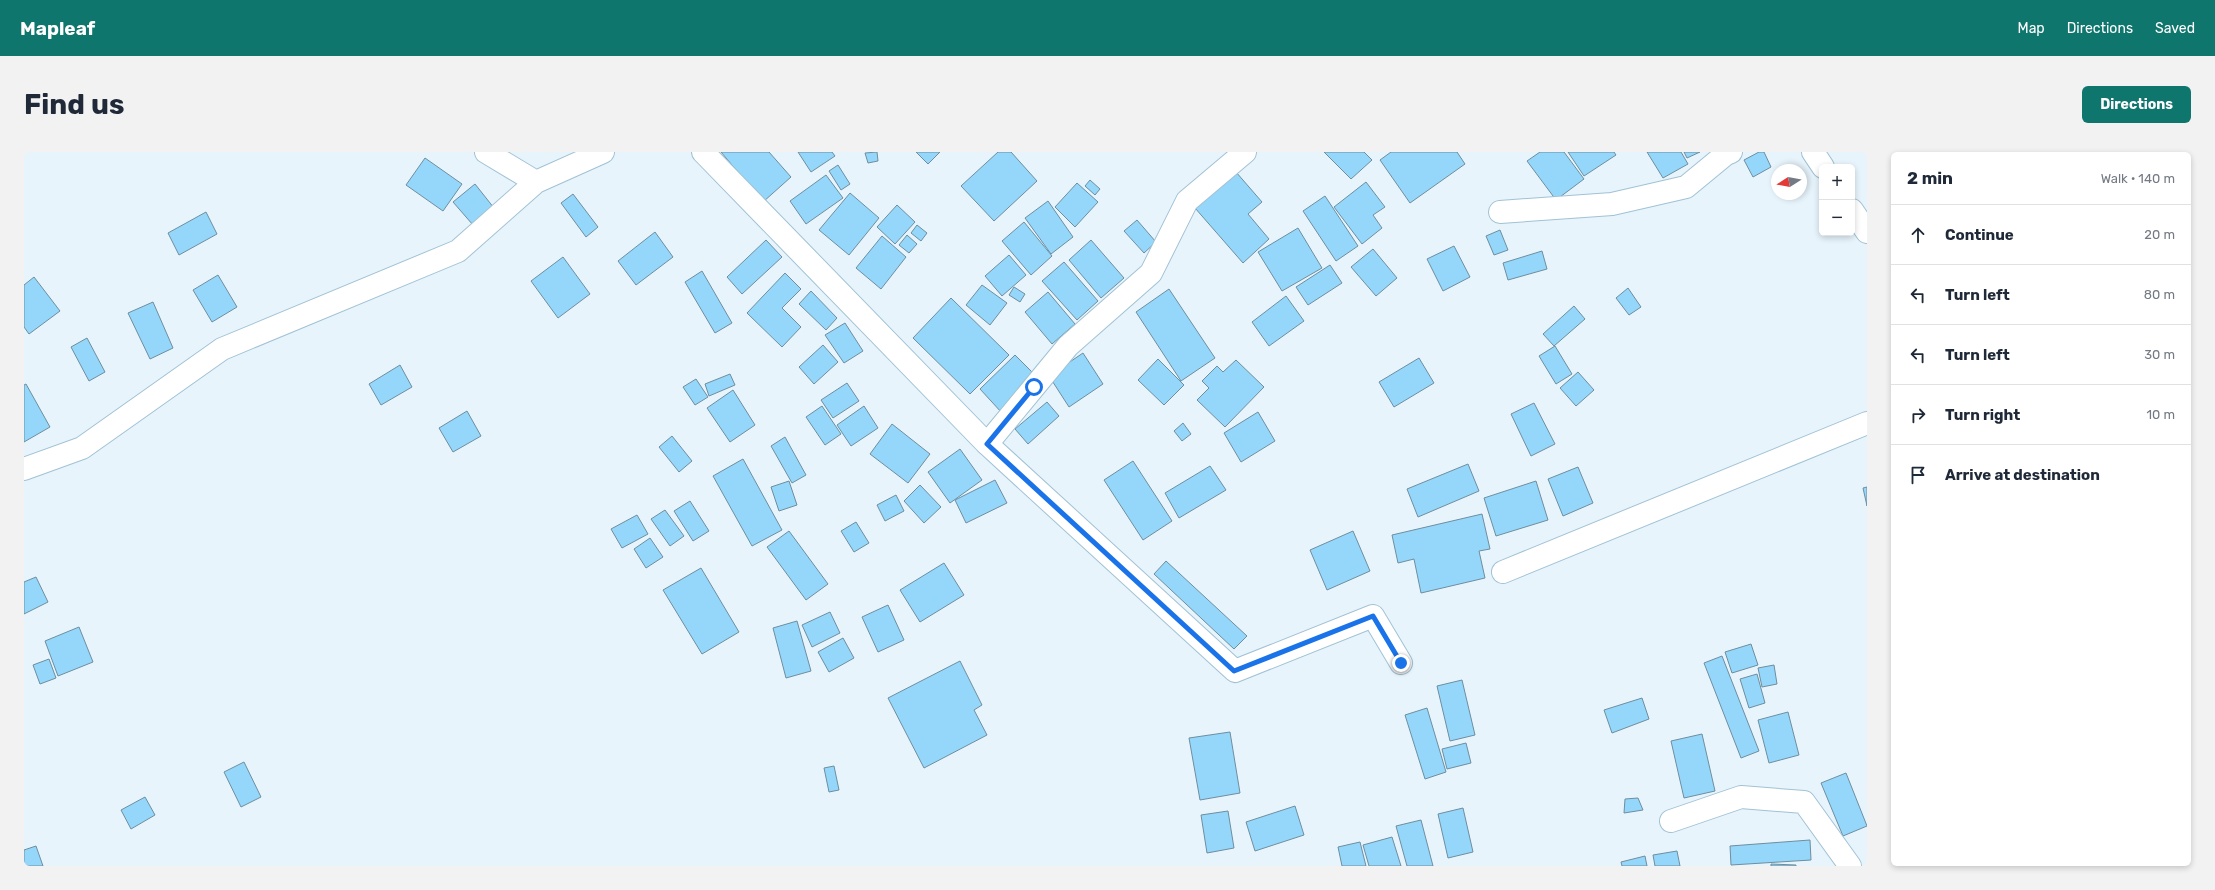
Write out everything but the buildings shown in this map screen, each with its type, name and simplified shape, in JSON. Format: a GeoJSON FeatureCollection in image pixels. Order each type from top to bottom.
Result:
{"type":"FeatureCollection","features":[{"type":"Feature","properties":{"kind":"street"},"geometry":{"type":"LineString","coordinates":[[486,152],[536,182]]}},
{"type":"Feature","properties":{"kind":"street"},"geometry":{"type":"LineString","coordinates":[[24,469],[82,448],[222,349],[458,251],[536,182],[603,152]]}},
{"type":"Feature","properties":{"kind":"street"},"geometry":{"type":"LineString","coordinates":[[703,152],[987,444],[1234,671],[1373,616],[1401,663]]}},
{"type":"Feature","properties":{"kind":"street"},"geometry":{"type":"LineString","coordinates":[[987,444],[1068,346],[1151,273],[1187,201],[1245,152]]}},
{"type":"Feature","properties":{"kind":"street"},"geometry":{"type":"LineString","coordinates":[[1500,212],[1612,204],[1686,187],[1726,154],[1731,152]]}},
{"type":"Feature","properties":{"kind":"street"},"geometry":{"type":"LineString","coordinates":[[1813,152],[1821,164]]}},
{"type":"Feature","properties":{"kind":"street"},"geometry":{"type":"LineString","coordinates":[[1855,214],[1867,232]]}},
{"type":"Feature","properties":{"kind":"street"},"geometry":{"type":"LineString","coordinates":[[1502,572],[1867,423]]}},
{"type":"Feature","properties":{"kind":"street"},"geometry":{"type":"LineString","coordinates":[[1671,822],[1741,797],[1804,802],[1850,866]]}},
{"type":"Feature","properties":{"kind":"route"},"geometry":{"type":"LineString","coordinates":[[1034,387],[987,444],[1234,671],[1373,616],[1401,663]]}}]}
